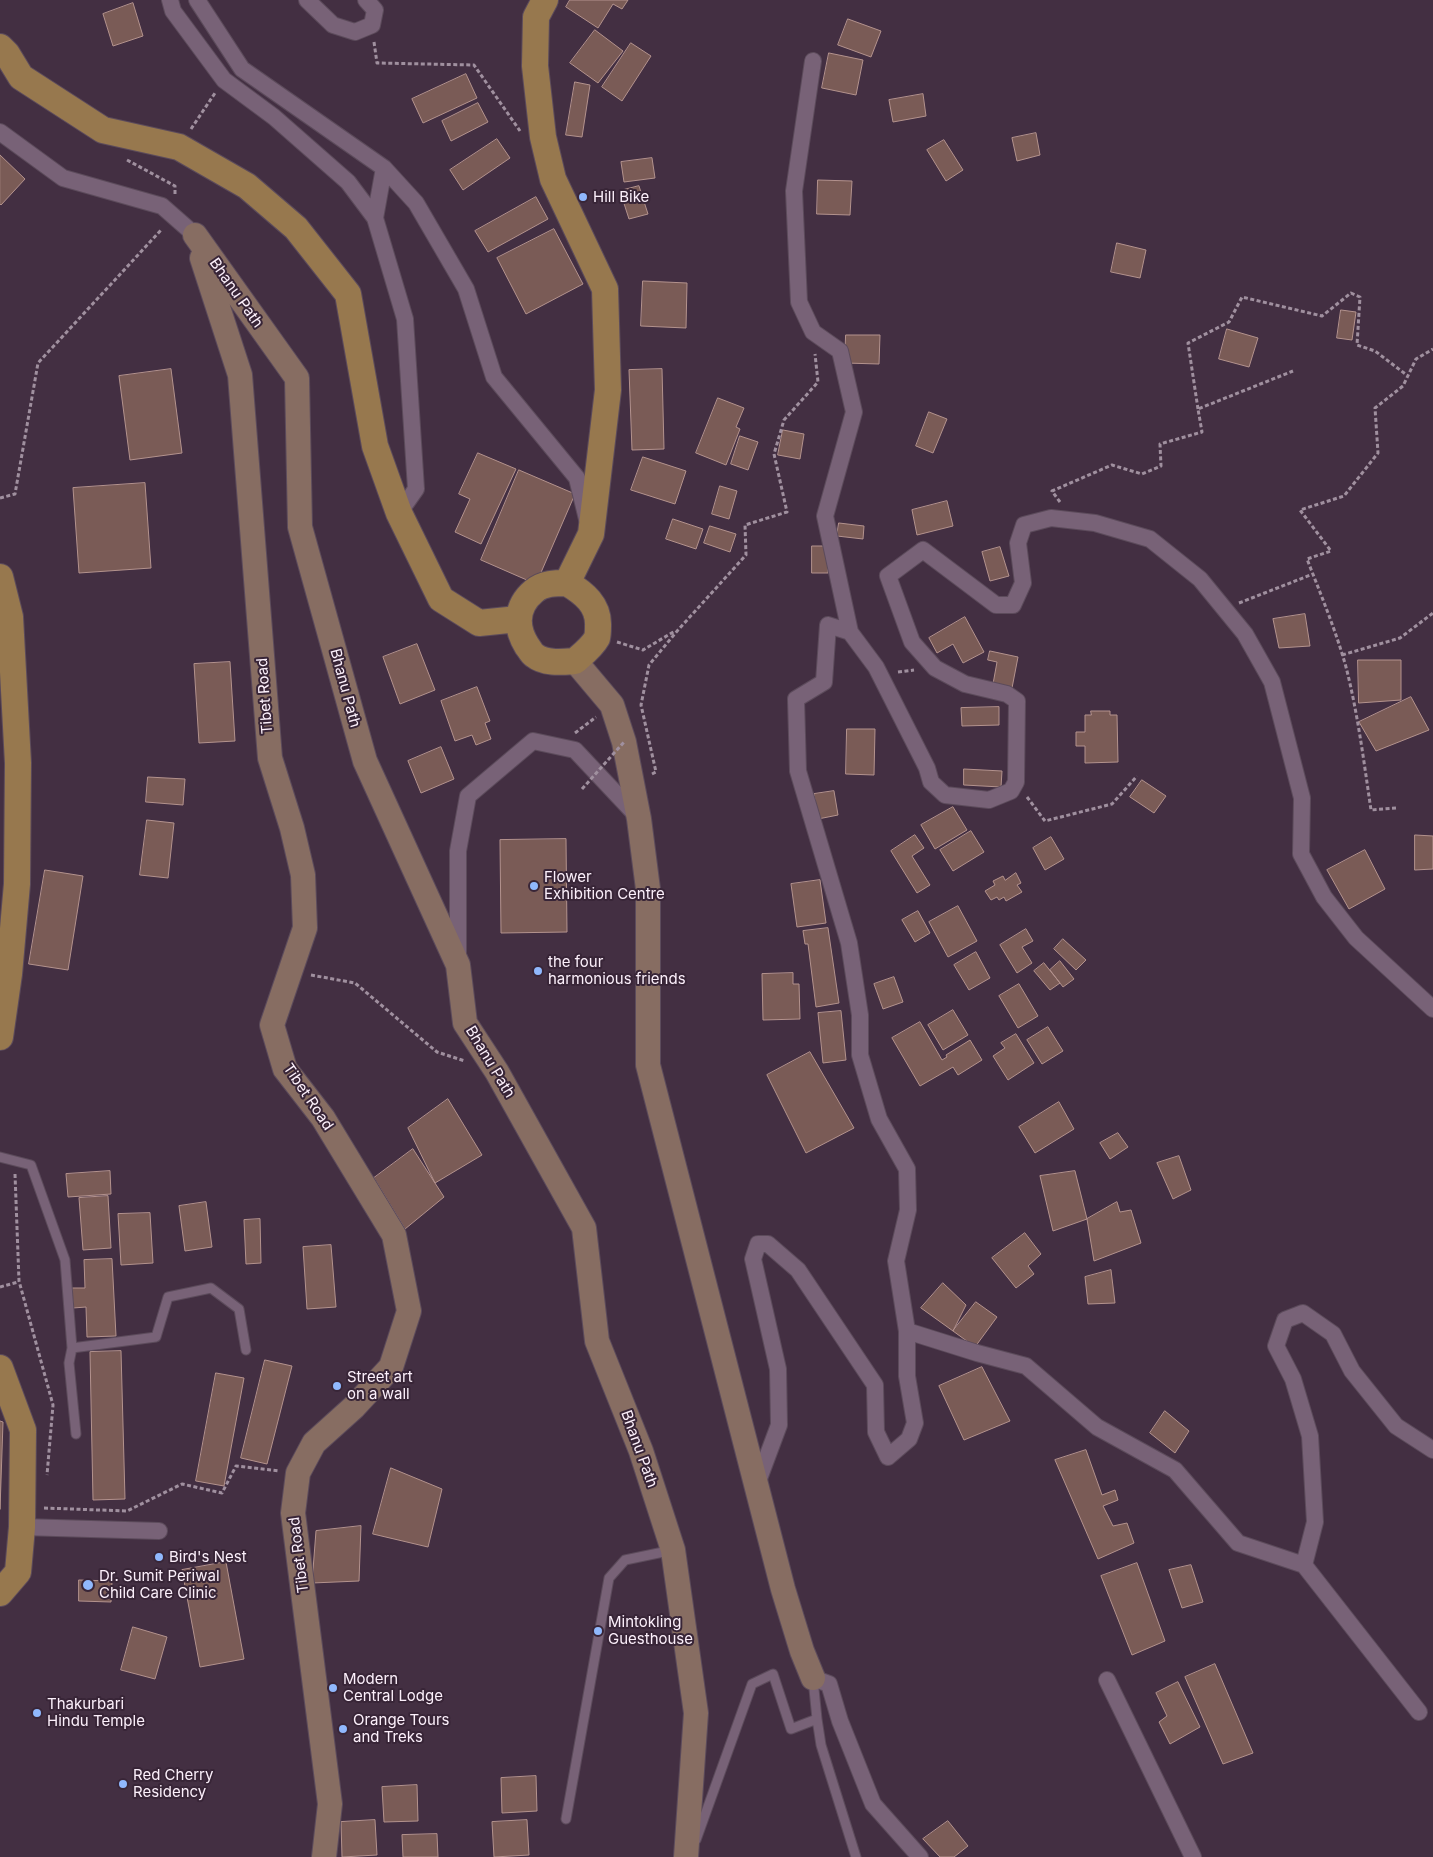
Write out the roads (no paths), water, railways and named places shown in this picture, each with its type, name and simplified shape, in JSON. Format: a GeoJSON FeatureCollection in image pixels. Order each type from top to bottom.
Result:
{"type":"FeatureCollection","features":[{"type":"Feature","properties":{"kind":"main road"},"geometry":{"type":"LineString","coordinates":[[545,0],[536,17],[535,66],[543,137],[553,179],[605,288],[608,390],[590,534],[567,583]]}},
{"type":"Feature","properties":{"kind":"main road"},"geometry":{"type":"LineString","coordinates":[[2,48],[21,77],[103,130],[179,147],[247,186],[296,228],[348,294],[375,446],[399,513],[441,599],[479,623],[518,618]]}},
{"type":"Feature","properties":{"kind":"main road"},"geometry":{"type":"LineString","coordinates":[[0,578],[10,617],[18,772],[18,884],[9,974],[0,1037]]}},
{"type":"Feature","properties":{"kind":"main road"},"geometry":{"type":"LineString","coordinates":[[567,583],[582,592],[593,604],[598,619],[598,636],[588,650],[575,661],[553,662],[534,655],[521,636],[518,618],[523,604],[535,590],[551,584],[567,583]]}},
{"type":"Feature","properties":{"kind":"main road"},"geometry":{"type":"LineString","coordinates":[[0,1368],[24,1430],[22,1528],[18,1572],[0,1593]]}},
{"type":"Feature","properties":{"kind":"street"},"geometry":{"type":"LineString","coordinates":[[170,0],[173,12],[224,80],[274,116],[348,182],[375,218],[405,318],[416,489],[399,513]]}},
{"type":"Feature","properties":{"kind":"street"},"geometry":{"type":"LineString","coordinates":[[197,0],[242,69],[384,168],[416,203],[466,289],[494,376],[577,478],[590,534]]}},
{"type":"Feature","properties":{"kind":"street"},"geometry":{"type":"LineString","coordinates":[[307,0],[333,25],[356,32],[372,25],[375,10],[366,0]]}},
{"type":"Feature","properties":{"kind":"street"},"geometry":{"type":"LineString","coordinates":[[814,61],[794,191],[799,302],[812,332],[840,351],[854,412],[825,516],[850,632],[876,667],[928,768],[931,782],[945,795],[989,800],[1011,791],[1016,782],[1017,701],[1007,694],[965,684],[935,668],[912,642],[888,576],[924,550],[996,605],[1013,605],[1023,583],[1018,543],[1024,525],[1051,518],[1096,523],[1150,539],[1200,579],[1244,634],[1272,682],[1302,798],[1301,854],[1324,897],[1356,938],[1433,1010]]}},
{"type":"Feature","properties":{"kind":"street"},"geometry":{"type":"LineString","coordinates":[[0,132],[63,178],[162,206],[195,235]]}},
{"type":"Feature","properties":{"kind":"street"},"geometry":{"type":"LineString","coordinates":[[375,218],[384,168]]}},
{"type":"Feature","properties":{"kind":"street","name":"Tibet Road"},"geometry":{"type":"LineString","coordinates":[[195,235],[240,375],[270,758],[292,828],[304,875],[305,928],[272,1026],[285,1069],[323,1118],[394,1235],[409,1311],[392,1367],[354,1407],[314,1443],[298,1473],[293,1513],[330,1804],[324,1857]]}},
{"type":"Feature","properties":{"kind":"street","name":"Bhanu Path"},"geometry":{"type":"LineString","coordinates":[[195,235],[296,378],[300,528],[365,761],[458,966],[465,1023],[497,1072],[584,1228],[597,1341],[641,1451],[673,1550],[696,1713],[686,1857]]}},
{"type":"Feature","properties":{"kind":"street"},"geometry":{"type":"LineString","coordinates":[[757,1484],[779,1425],[778,1369],[753,1259],[758,1244],[768,1244],[798,1270],[875,1385],[876,1432],[888,1457],[909,1439],[915,1423],[907,1376],[907,1331],[896,1261],[908,1210],[906,1169],[879,1119],[860,1055],[860,1015],[849,943],[798,771],[796,699],[824,682],[828,625],[850,632]]}},
{"type":"Feature","properties":{"kind":"street"},"geometry":{"type":"LineString","coordinates":[[575,661],[612,705],[624,742],[633,782],[648,890],[648,1065],[757,1484],[782,1589],[813,1678],[829,1684],[840,1721],[873,1804],[920,1857]]}},
{"type":"Feature","properties":{"kind":"street"},"geometry":{"type":"LineString","coordinates":[[458,966],[458,851],[468,796],[533,741],[575,750],[639,819]]}},
{"type":"Feature","properties":{"kind":"street"},"geometry":{"type":"LineString","coordinates":[[1304,1564],[1315,1522],[1310,1436],[1293,1379],[1276,1346],[1285,1320],[1303,1313],[1333,1334],[1352,1371],[1396,1426],[1433,1450]]}},
{"type":"Feature","properties":{"kind":"street"},"geometry":{"type":"LineString","coordinates":[[907,1331],[1026,1366],[1097,1427],[1176,1470],[1238,1543],[1304,1564],[1419,1712]]}},
{"type":"Feature","properties":{"kind":"street"},"geometry":{"type":"LineString","coordinates":[[22,1528],[159,1530]]}},
{"type":"Feature","properties":{"kind":"street"},"geometry":{"type":"LineString","coordinates":[[1107,1680],[1193,1857]]}},
{"type":"Feature","properties":{"kind":"lane"},"geometry":{"type":"LineString","coordinates":[[0,1157],[31,1165],[65,1260],[72,1348],[69,1363],[76,1434]]}},
{"type":"Feature","properties":{"kind":"lane"},"geometry":{"type":"LineString","coordinates":[[72,1348],[156,1337],[168,1297],[211,1288],[239,1308],[246,1350]]}},
{"type":"Feature","properties":{"kind":"lane"},"geometry":{"type":"LineString","coordinates":[[566,1819],[609,1578],[625,1560],[673,1550]]}},
{"type":"Feature","properties":{"kind":"lane"},"geometry":{"type":"LineString","coordinates":[[690,1857],[752,1684],[773,1674],[792,1729],[817,1719]]}},
{"type":"Feature","properties":{"kind":"lane"},"geometry":{"type":"LineString","coordinates":[[813,1678],[821,1745],[856,1857]]}},
{"type":"Feature","properties":{"kind":"place","name":"Hill Bike"},"geometry":{"type":"Point","coordinates":[583,197]}},
{"type":"Feature","properties":{"kind":"place","name":"Flower Exhibition Centre"},"geometry":{"type":"Point","coordinates":[534,886]}},
{"type":"Feature","properties":{"kind":"place","name":"the four harmonious friends"},"geometry":{"type":"Point","coordinates":[538,971]}},
{"type":"Feature","properties":{"kind":"place","name":"Street art on a wall"},"geometry":{"type":"Point","coordinates":[337,1386]}},
{"type":"Feature","properties":{"kind":"place","name":"Bird's Nest"},"geometry":{"type":"Point","coordinates":[159,1557]}},
{"type":"Feature","properties":{"kind":"place","name":"Dr. Sumit Periwal Child Care Clinic"},"geometry":{"type":"Point","coordinates":[88,1585]}},
{"type":"Feature","properties":{"kind":"place","name":"Mintokling Guesthouse"},"geometry":{"type":"Point","coordinates":[598,1631]}},
{"type":"Feature","properties":{"kind":"place","name":"Modern Central Lodge"},"geometry":{"type":"Point","coordinates":[333,1688]}},
{"type":"Feature","properties":{"kind":"place","name":"Thakurbari Hindu Temple"},"geometry":{"type":"Point","coordinates":[37,1713]}},
{"type":"Feature","properties":{"kind":"place","name":"Orange Tours and Treks"},"geometry":{"type":"Point","coordinates":[343,1729]}},
{"type":"Feature","properties":{"kind":"place","name":"Red Cherry Residency"},"geometry":{"type":"Point","coordinates":[123,1784]}}]}
